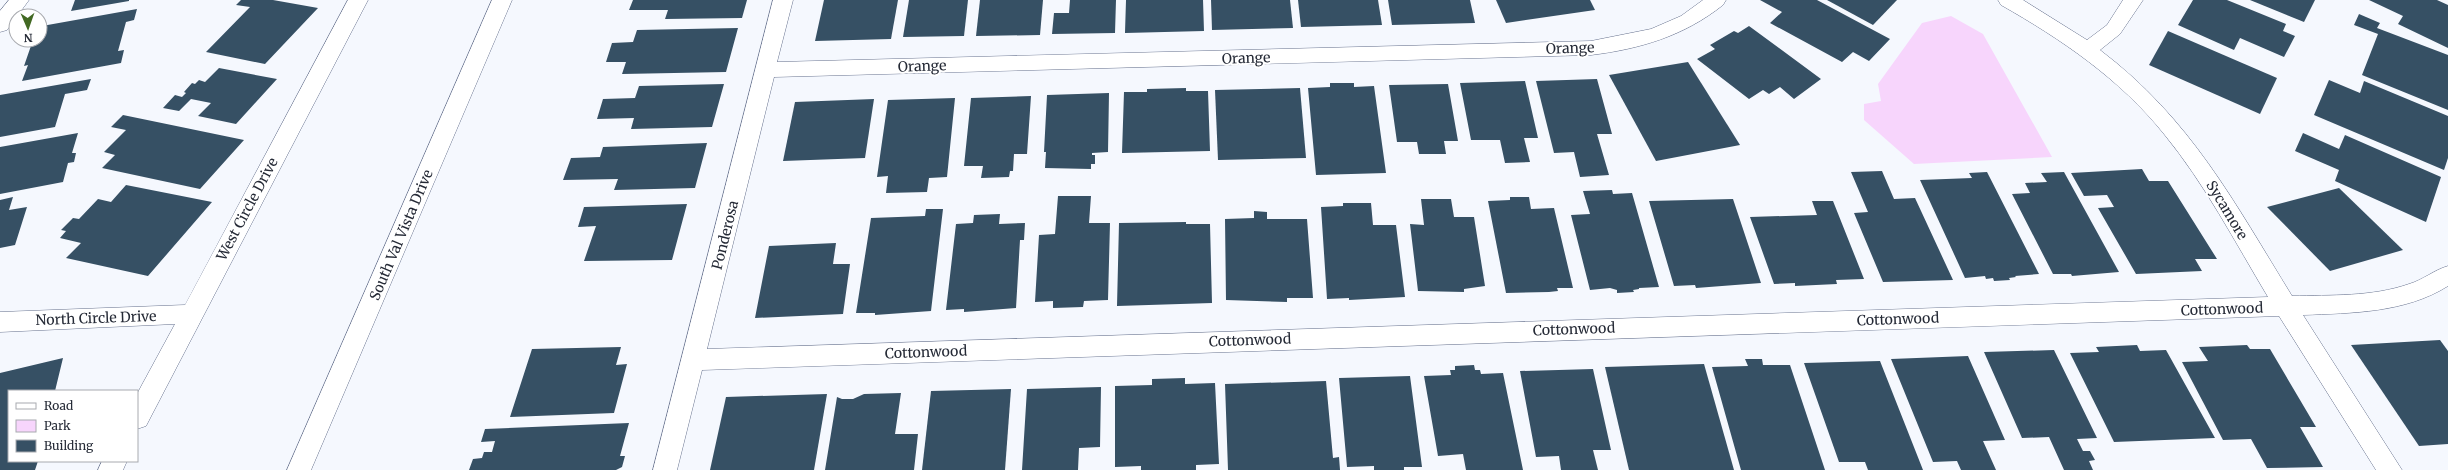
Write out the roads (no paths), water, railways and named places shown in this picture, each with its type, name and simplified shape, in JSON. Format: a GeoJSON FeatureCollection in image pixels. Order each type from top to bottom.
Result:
{"type":"FeatureCollection","features":[{"type":"Feature","properties":{"kind":"main road"},"geometry":{"type":"LineString","coordinates":[[0,25],[19,0]]}},
{"type":"Feature","properties":{"kind":"main road","name":"West Circle Drive"},"geometry":{"type":"LineString","coordinates":[[138,416],[358,0]]}},
{"type":"Feature","properties":{"kind":"main road","name":"South Val Vista Drive"},"geometry":{"type":"LineString","coordinates":[[299,470],[502,0]]}},
{"type":"Feature","properties":{"kind":"main road","name":"Ponderosa"},"geometry":{"type":"LineString","coordinates":[[665,470],[694,360],[783,0]]}},
{"type":"Feature","properties":{"kind":"main road","name":"Orange"},"geometry":{"type":"LineString","coordinates":[[765,70],[1591,48],[1621,45],[1656,36],[1676,28],[1700,14],[1716,0]]}},
{"type":"Feature","properties":{"kind":"main road","name":"Sycamore"},"geometry":{"type":"LineString","coordinates":[[2008,0],[2054,27],[2085,49],[2141,98],[2188,150],[2390,470]]}},
{"type":"Feature","properties":{"kind":"main road"},"geometry":{"type":"LineString","coordinates":[[2085,49],[2100,44],[2112,33],[2133,0]]}},
{"type":"Feature","properties":{"kind":"main road","name":"Cottonwood"},"geometry":{"type":"LineString","coordinates":[[694,360],[2286,307],[2378,302],[2406,296],[2432,286],[2448,275]]}},
{"type":"Feature","properties":{"kind":"main road","name":"North Circle Drive"},"geometry":{"type":"LineString","coordinates":[[0,322],[192,314]]}}]}
